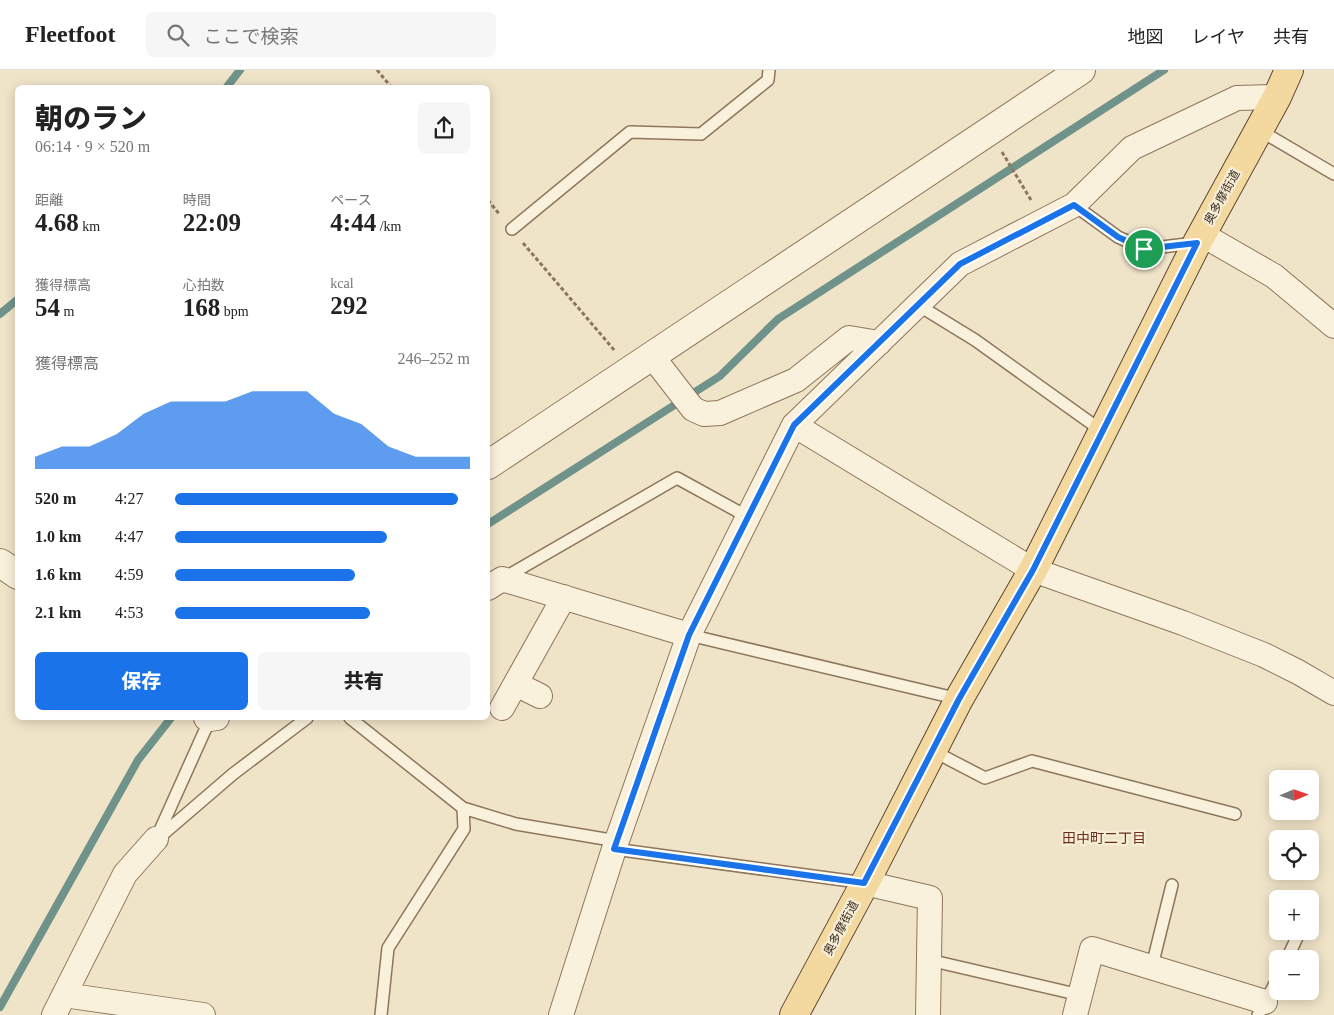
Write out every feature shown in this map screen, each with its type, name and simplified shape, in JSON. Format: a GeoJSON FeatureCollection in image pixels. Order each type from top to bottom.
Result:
{"type":"FeatureCollection","features":[{"type":"Feature","properties":{"kind":"main road","name":"奥多摩街道"},"geometry":{"type":"LineString","coordinates":[[794,1015],[959,699],[1033,570],[1199,238],[1290,70]]}},
{"type":"Feature","properties":{"kind":"street"},"geometry":{"type":"LineString","coordinates":[[490,465],[1081,70]]}},
{"type":"Feature","properties":{"kind":"street"},"geometry":{"type":"LineString","coordinates":[[561,1015],[615,845],[689,635],[794,425],[960,264],[1074,205],[1132,148],[1237,98],[1277,97]]}},
{"type":"Feature","properties":{"kind":"street"},"geometry":{"type":"LineString","coordinates":[[1199,238],[1274,276],[1334,326]]}},
{"type":"Feature","properties":{"kind":"street"},"geometry":{"type":"LineString","coordinates":[[641,363],[704,414],[720,414],[796,380],[849,338],[879,343]]}},
{"type":"Feature","properties":{"kind":"street"},"geometry":{"type":"LineString","coordinates":[[794,425],[1033,570],[1183,623],[1264,655],[1334,693]]}},
{"type":"Feature","properties":{"kind":"street"},"geometry":{"type":"LineString","coordinates":[[0,563],[15,572]]}},
{"type":"Feature","properties":{"kind":"street"},"geometry":{"type":"LineString","coordinates":[[495,584],[564,597],[689,635]]}},
{"type":"Feature","properties":{"kind":"street"},"geometry":{"type":"LineString","coordinates":[[502,708],[564,597]]}},
{"type":"Feature","properties":{"kind":"street"},"geometry":{"type":"LineString","coordinates":[[516,684],[540,696]]}},
{"type":"Feature","properties":{"kind":"street"},"geometry":{"type":"LineString","coordinates":[[153,842],[125,874],[59,1005],[203,1015]]}},
{"type":"Feature","properties":{"kind":"street"},"geometry":{"type":"LineString","coordinates":[[864,883],[930,898],[928,1015]]}},
{"type":"Feature","properties":{"kind":"street"},"geometry":{"type":"LineString","coordinates":[[1077,1005],[1092,949],[1152,966],[1262,1009]]}},
{"type":"Feature","properties":{"kind":"lane"},"geometry":{"type":"LineString","coordinates":[[512,229],[630,132],[701,134],[768,80],[769,70]]}},
{"type":"Feature","properties":{"kind":"lane"},"geometry":{"type":"LineString","coordinates":[[1259,130],[1334,174]]}},
{"type":"Feature","properties":{"kind":"lane"},"geometry":{"type":"LineString","coordinates":[[1074,205],[1118,237],[1144,249],[1199,238]]}},
{"type":"Feature","properties":{"kind":"lane"},"geometry":{"type":"LineString","coordinates":[[918,305],[975,340],[1102,432]]}},
{"type":"Feature","properties":{"kind":"lane"},"geometry":{"type":"LineString","coordinates":[[495,584],[677,478],[748,517]]}},
{"type":"Feature","properties":{"kind":"lane"},"geometry":{"type":"LineString","coordinates":[[689,635],[959,699]]}},
{"type":"Feature","properties":{"kind":"lane"},"geometry":{"type":"LineString","coordinates":[[153,842],[210,720]]}},
{"type":"Feature","properties":{"kind":"lane"},"geometry":{"type":"LineString","coordinates":[[153,842],[233,774],[304,720]]}},
{"type":"Feature","properties":{"kind":"lane"},"geometry":{"type":"LineString","coordinates":[[353,720],[463,808],[516,824],[615,845],[864,883]]}},
{"type":"Feature","properties":{"kind":"lane"},"geometry":{"type":"LineString","coordinates":[[932,751],[985,778],[1032,761],[1235,814]]}},
{"type":"Feature","properties":{"kind":"lane"},"geometry":{"type":"LineString","coordinates":[[381,1015],[388,948],[464,829],[463,808]]}},
{"type":"Feature","properties":{"kind":"lane"},"geometry":{"type":"LineString","coordinates":[[1152,966],[1172,885]]}},
{"type":"Feature","properties":{"kind":"lane"},"geometry":{"type":"LineString","coordinates":[[929,960],[1077,1005]]}},
{"type":"Feature","properties":{"kind":"lane"},"geometry":{"type":"LineString","coordinates":[[1262,1009],[1269,995]]}},
{"type":"Feature","properties":{"kind":"path"},"geometry":{"type":"LineString","coordinates":[[377,70],[390,85]]}},
{"type":"Feature","properties":{"kind":"path"},"geometry":{"type":"LineString","coordinates":[[1006,157],[1022,184]]}},
{"type":"Feature","properties":{"kind":"path"},"geometry":{"type":"LineString","coordinates":[[490,202],[512,229],[641,363]]}},
{"type":"Feature","properties":{"kind":"waterway"},"geometry":{"type":"LineString","coordinates":[[228,85],[240,70]]}},
{"type":"Feature","properties":{"kind":"waterway"},"geometry":{"type":"LineString","coordinates":[[490,523],[720,376],[778,319],[1164,70]]}},
{"type":"Feature","properties":{"kind":"waterway"},"geometry":{"type":"LineString","coordinates":[[0,314],[15,302]]}},
{"type":"Feature","properties":{"kind":"waterway"},"geometry":{"type":"LineString","coordinates":[[0,1007],[138,760],[169,720]]}},
{"type":"Feature","properties":{"kind":"district","name":"田中町二丁目"},"geometry":{"type":"Point","coordinates":[1104,838]}},
{"type":"Feature","properties":{"kind":"route"},"geometry":{"type":"LineString","coordinates":[[1074,205],[1118,237],[1144,249],[1197,243],[1033,570],[959,699],[864,883],[614,849],[689,635],[794,425],[960,264],[1074,205]]}}]}
